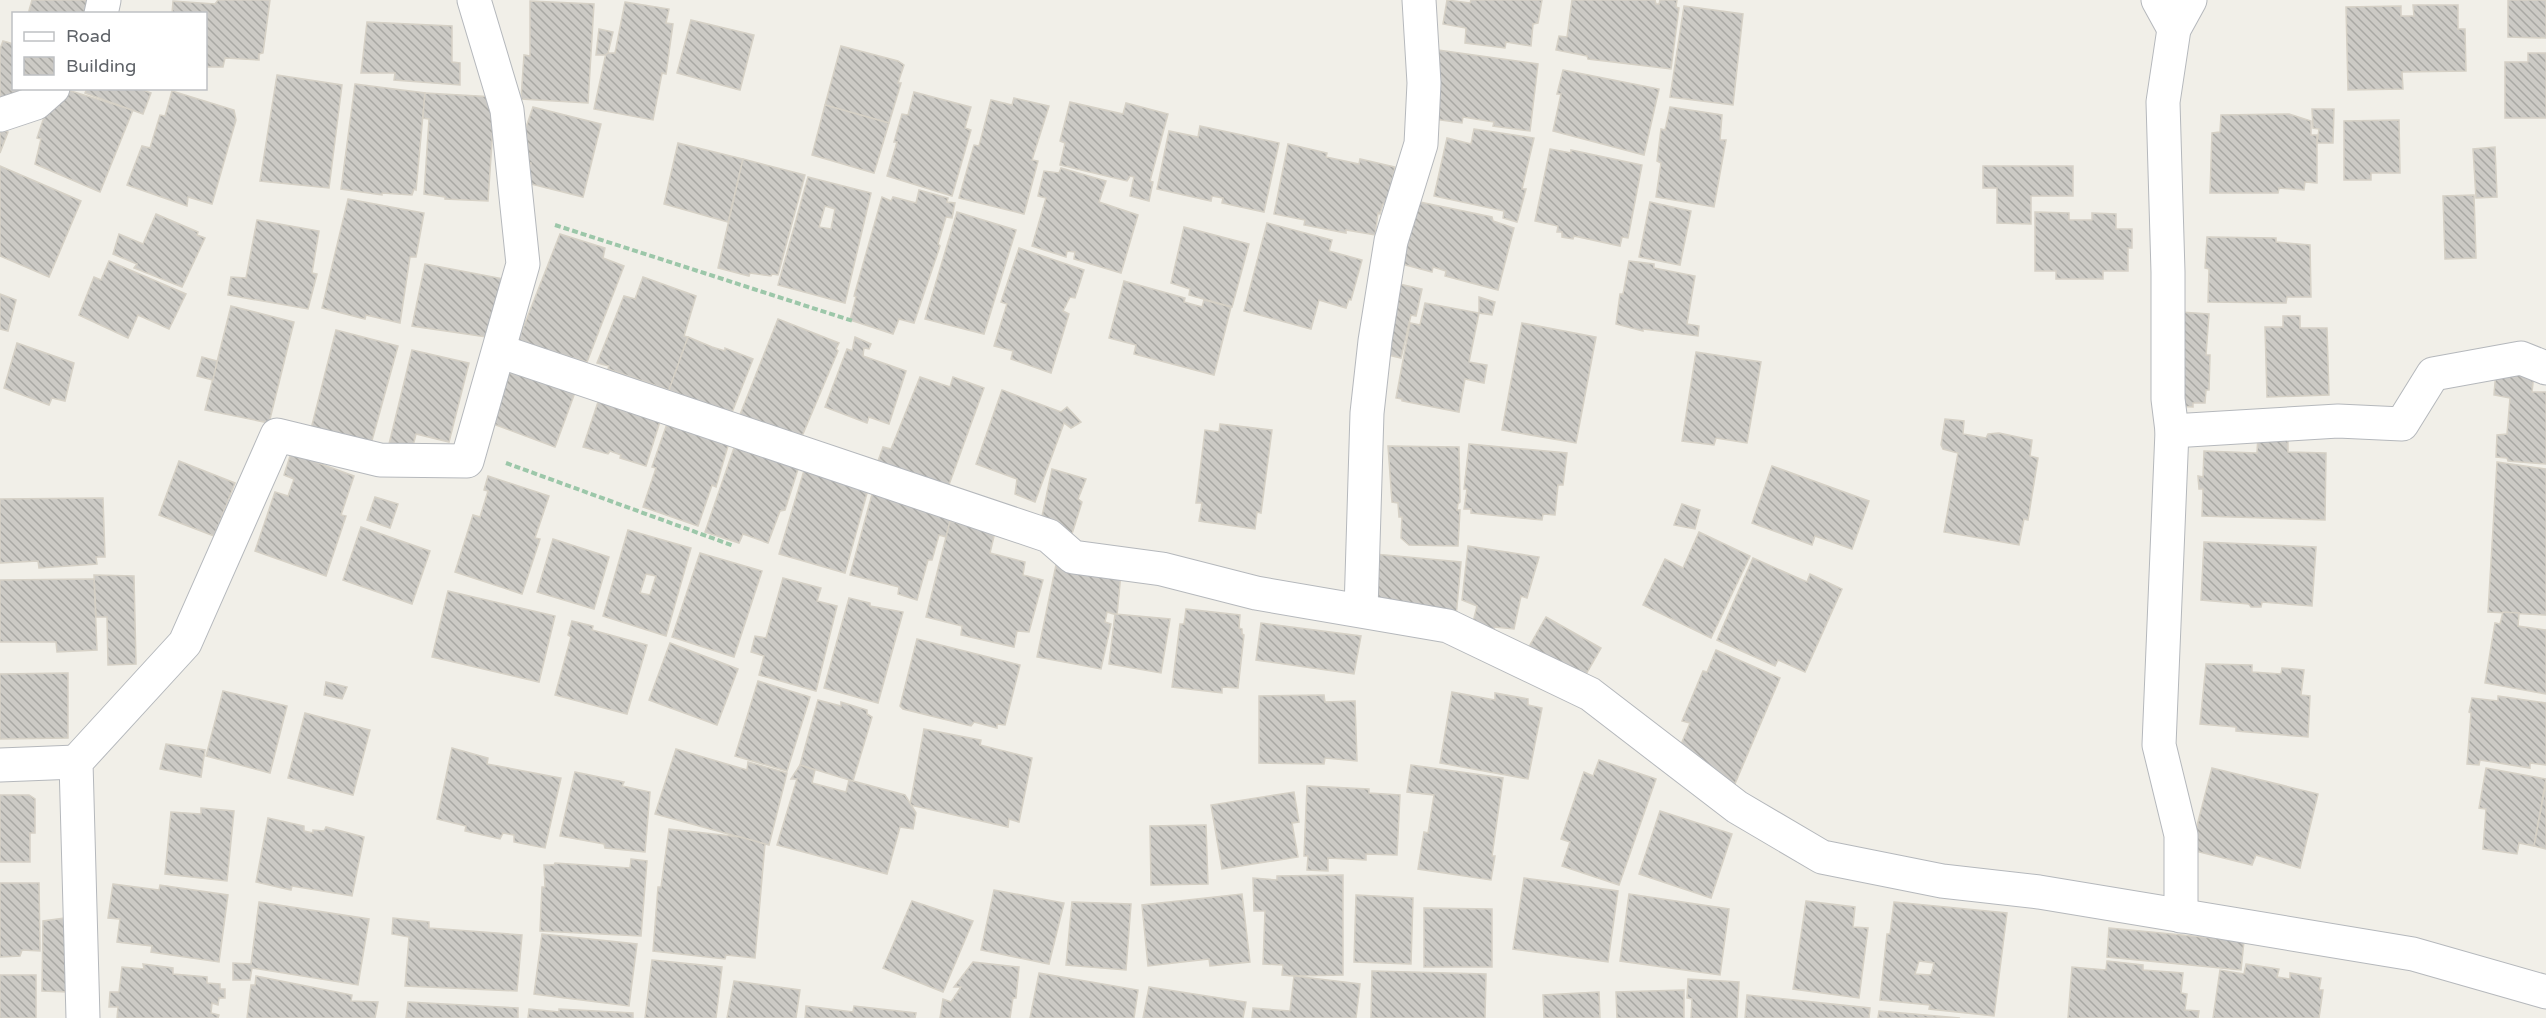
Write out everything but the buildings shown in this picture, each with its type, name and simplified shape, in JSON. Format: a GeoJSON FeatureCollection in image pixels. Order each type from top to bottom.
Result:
{"type":"FeatureCollection","features":[{"type":"Feature","properties":{"kind":"street"},"geometry":{"type":"LineString","coordinates":[[83,1018],[76,762],[186,643],[277,435],[380,460],[467,461],[523,264],[507,110],[474,0]]}},
{"type":"Feature","properties":{"kind":"street"},"geometry":{"type":"LineString","coordinates":[[1360,610],[1367,413],[1375,341],[1391,241],[1421,144],[1424,82],[1419,0]]}},
{"type":"Feature","properties":{"kind":"street"},"geometry":{"type":"LineString","coordinates":[[2158,0],[2174,29]]}},
{"type":"Feature","properties":{"kind":"street"},"geometry":{"type":"LineString","coordinates":[[2181,916],[2181,835],[2159,746],[2172,431],[2168,399],[2168,262],[2163,102],[2174,29],[2190,0]]}},
{"type":"Feature","properties":{"kind":"street"},"geometry":{"type":"LineString","coordinates":[[0,115],[36,103],[51,90]]}},
{"type":"Feature","properties":{"kind":"street"},"geometry":{"type":"LineString","coordinates":[[500,351],[1049,536],[1074,557],[1162,569],[1256,593],[1448,626],[1590,694],[1737,807],[1822,857],[1942,881],[2039,892],[2413,954],[2546,992]]}},
{"type":"Feature","properties":{"kind":"street"},"geometry":{"type":"LineString","coordinates":[[2172,431],[2338,421],[2402,424],[2433,374],[2521,358],[2546,368]]}},
{"type":"Feature","properties":{"kind":"street"},"geometry":{"type":"LineString","coordinates":[[0,765],[76,762]]}},
{"type":"Feature","properties":{"kind":"path"},"geometry":{"type":"LineString","coordinates":[[518,213],[853,321]]}},
{"type":"Feature","properties":{"kind":"path"},"geometry":{"type":"LineString","coordinates":[[467,461],[495,459],[734,546]]}}]}
